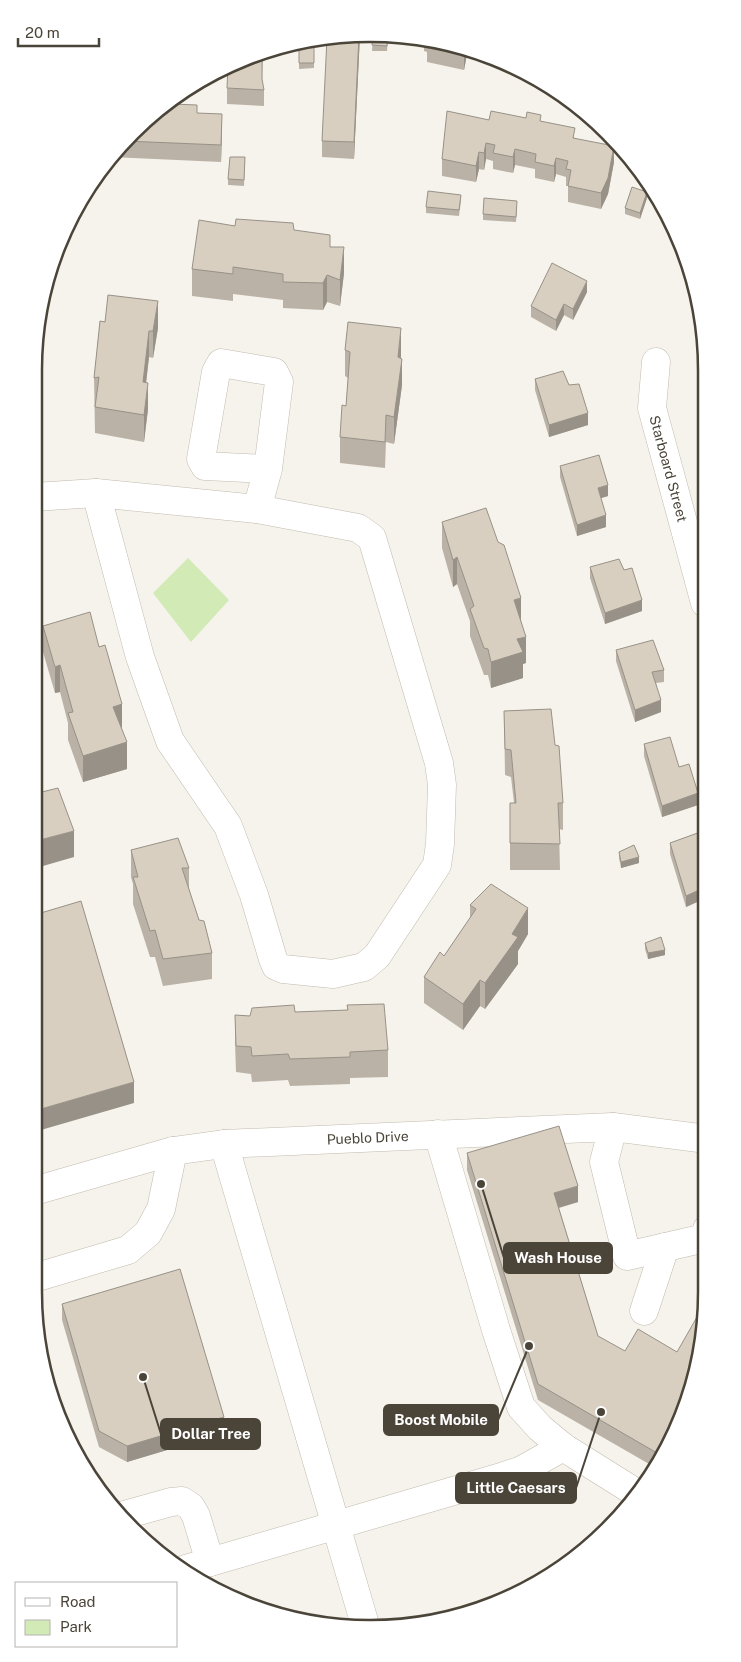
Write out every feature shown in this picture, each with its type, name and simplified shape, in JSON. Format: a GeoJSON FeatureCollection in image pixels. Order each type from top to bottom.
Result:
{"type":"FeatureCollection","features":[{"type":"Feature","properties":{"kind":"street","name":"Starboard Street"},"geometry":{"type":"LineString","coordinates":[[656,362],[652,408],[698,550]]}},
{"type":"Feature","properties":{"kind":"street"},"geometry":{"type":"LineString","coordinates":[[257,509],[268,469]]}},
{"type":"Feature","properties":{"kind":"street"},"geometry":{"type":"LineString","coordinates":[[42,496],[96,493],[257,509],[358,528],[372,538],[439,764],[442,785],[440,844],[436,865],[377,956],[364,967],[332,974],[283,969],[276,966],[254,894],[228,826],[170,741],[140,657],[96,493]]}},
{"type":"Feature","properties":{"kind":"street"},"geometry":{"type":"LineString","coordinates":[[613,1127],[604,1162],[627,1256],[698,1240]]}},
{"type":"Feature","properties":{"kind":"street","name":"Pueblo Drive"},"geometry":{"type":"LineString","coordinates":[[42,1188],[173,1151],[224,1144],[613,1127],[698,1138]]}},
{"type":"Feature","properties":{"kind":"street"},"geometry":{"type":"LineString","coordinates":[[438,1134],[496,1330],[521,1407],[540,1428],[562,1447],[632,1490]]}},
{"type":"Feature","properties":{"kind":"street"},"geometry":{"type":"LineString","coordinates":[[224,1144],[364,1620]]}},
{"type":"Feature","properties":{"kind":"street"},"geometry":{"type":"LineString","coordinates":[[42,1276],[128,1250],[148,1233],[161,1209],[173,1151]]}},
{"type":"Feature","properties":{"kind":"street"},"geometry":{"type":"LineString","coordinates":[[644,1311],[664,1247]]}},
{"type":"Feature","properties":{"kind":"street"},"geometry":{"type":"LineString","coordinates":[[129,1513],[171,1502],[182,1501],[191,1507],[196,1516],[198,1566],[514,1473],[562,1447]]}},
{"type":"Feature","properties":{"kind":"green space"},"geometry":{"type":"Polygon","coordinates":[[[188,558],[229,600],[191,642],[153,593],[188,558]]]}},
{"type":"Feature","properties":{"kind":"building"},"geometry":{"type":"Polygon","coordinates":[[[372,42],[387,43],[387,46],[372,45],[372,42]]]}},
{"type":"Feature","properties":{"kind":"building"},"geometry":{"type":"Polygon","coordinates":[[[359,43],[354,142],[322,141],[327,45],[359,43]]]}},
{"type":"Feature","properties":{"kind":"building"},"geometry":{"type":"Polygon","coordinates":[[[314,48],[314,63],[299,63],[299,51],[314,48]]]}},
{"type":"Feature","properties":{"kind":"building"},"geometry":{"type":"Polygon","coordinates":[[[262,61],[264,90],[227,88],[228,75],[262,61]]]}},
{"type":"Feature","properties":{"kind":"building"},"geometry":{"type":"Polygon","coordinates":[[[179,104],[197,105],[197,113],[222,114],[221,145],[137,141],[154,124],[179,104]]]}},
{"type":"Feature","properties":{"kind":"building"},"geometry":{"type":"Polygon","coordinates":[[[447,111],[489,120],[491,111],[526,118],[527,112],[541,115],[540,121],[575,128],[573,138],[608,145],[613,150],[608,178],[601,193],[568,186],[571,170],[566,169],[568,161],[556,158],[554,166],[535,162],[536,154],[515,149],[513,157],[493,153],[495,145],[486,143],[484,153],[479,152],[476,166],[442,159],[447,111]]]}},
{"type":"Feature","properties":{"kind":"building"},"geometry":{"type":"Polygon","coordinates":[[[230,157],[245,157],[244,180],[228,179],[230,157]]]}},
{"type":"Feature","properties":{"kind":"building"},"geometry":{"type":"Polygon","coordinates":[[[632,187],[645,191],[646,194],[640,213],[625,208],[632,187]]]}},
{"type":"Feature","properties":{"kind":"building"},"geometry":{"type":"Polygon","coordinates":[[[428,191],[461,195],[459,210],[426,207],[428,191]]]}},
{"type":"Feature","properties":{"kind":"building"},"geometry":{"type":"Polygon","coordinates":[[[484,198],[517,201],[516,217],[483,214],[484,198]]]}},
{"type":"Feature","properties":{"kind":"building"},"geometry":{"type":"Polygon","coordinates":[[[236,219],[293,223],[294,230],[330,235],[330,247],[344,247],[340,280],[327,275],[323,283],[283,282],[283,274],[233,267],[233,274],[192,269],[199,220],[235,226],[236,219]]]}},
{"type":"Feature","properties":{"kind":"building"},"geometry":{"type":"Polygon","coordinates":[[[552,263],[587,281],[573,309],[564,304],[556,320],[531,306],[552,263]]]}},
{"type":"Feature","properties":{"kind":"building"},"geometry":{"type":"Polygon","coordinates":[[[108,295],[158,301],[153,331],[149,331],[143,382],[148,383],[144,415],[95,407],[99,377],[94,378],[100,321],[105,322],[108,295]]]}},
{"type":"Feature","properties":{"kind":"building"},"geometry":{"type":"Polygon","coordinates":[[[348,322],[401,328],[398,357],[402,359],[394,417],[386,415],[385,442],[340,437],[342,405],[346,406],[350,352],[345,350],[348,322]]]}},
{"type":"Feature","properties":{"kind":"building"},"geometry":{"type":"Polygon","coordinates":[[[563,371],[569,385],[579,384],[588,413],[549,425],[535,379],[563,371]]]}},
{"type":"Feature","properties":{"kind":"building"},"geometry":{"type":"Polygon","coordinates":[[[599,455],[608,485],[598,488],[606,515],[577,525],[560,466],[599,455]]]}},
{"type":"Feature","properties":{"kind":"building"},"geometry":{"type":"Polygon","coordinates":[[[486,508],[498,542],[504,545],[521,598],[514,600],[526,637],[517,639],[523,652],[491,662],[488,649],[484,648],[470,609],[474,606],[457,557],[453,560],[442,522],[486,508]]]}},
{"type":"Feature","properties":{"kind":"building"},"geometry":{"type":"Polygon","coordinates":[[[619,559],[624,570],[632,568],[642,600],[605,613],[590,567],[619,559]]]}},
{"type":"Feature","properties":{"kind":"building"},"geometry":{"type":"Polygon","coordinates":[[[90,612],[99,647],[105,645],[122,704],[113,707],[127,742],[83,756],[68,713],[73,712],[60,665],[55,667],[43,626],[90,612]]]}},
{"type":"Feature","properties":{"kind":"building"},"geometry":{"type":"Polygon","coordinates":[[[653,640],[664,670],[652,672],[661,700],[635,710],[616,650],[653,640]]]}},
{"type":"Feature","properties":{"kind":"building"},"geometry":{"type":"Polygon","coordinates":[[[551,709],[555,745],[559,746],[563,803],[558,803],[560,844],[510,843],[510,803],[516,803],[511,750],[505,749],[504,711],[551,709]]]}},
{"type":"Feature","properties":{"kind":"building"},"geometry":{"type":"Polygon","coordinates":[[[670,737],[679,767],[689,764],[698,793],[662,806],[644,744],[670,737]]]}},
{"type":"Feature","properties":{"kind":"building"},"geometry":{"type":"Polygon","coordinates":[[[58,788],[74,831],[42,839],[42,792],[58,788]]]}},
{"type":"Feature","properties":{"kind":"building"},"geometry":{"type":"Polygon","coordinates":[[[698,833],[698,891],[686,896],[670,843],[698,833]]]}},
{"type":"Feature","properties":{"kind":"building"},"geometry":{"type":"Polygon","coordinates":[[[178,838],[189,868],[182,868],[199,920],[204,921],[212,953],[163,959],[155,930],[150,931],[133,877],[138,877],[131,850],[178,838]]]}},
{"type":"Feature","properties":{"kind":"building"},"geometry":{"type":"Polygon","coordinates":[[[634,845],[639,857],[621,862],[619,852],[634,845]]]}},
{"type":"Feature","properties":{"kind":"building"},"geometry":{"type":"Polygon","coordinates":[[[491,884],[528,908],[512,934],[518,937],[485,983],[480,980],[463,1004],[424,977],[440,952],[444,956],[476,909],[470,905],[491,884]]]}},
{"type":"Feature","properties":{"kind":"building"},"geometry":{"type":"Polygon","coordinates":[[[81,901],[134,1082],[42,1109],[42,913],[81,901]]]}},
{"type":"Feature","properties":{"kind":"building"},"geometry":{"type":"Polygon","coordinates":[[[661,937],[665,950],[648,953],[645,943],[661,937]]]}},
{"type":"Feature","properties":{"kind":"building"},"geometry":{"type":"Polygon","coordinates":[[[384,1004],[388,1050],[350,1052],[350,1057],[290,1059],[288,1054],[252,1056],[251,1047],[236,1046],[235,1015],[250,1016],[252,1008],[294,1005],[295,1012],[348,1010],[347,1005],[384,1004]]]}},
{"type":"Feature","properties":{"kind":"building"},"geometry":{"type":"Polygon","coordinates":[[[559,1126],[578,1186],[554,1193],[598,1336],[625,1351],[638,1329],[677,1352],[698,1316],[692,1355],[681,1397],[674,1417],[656,1453],[538,1384],[467,1153],[559,1126]]]}},
{"type":"Feature","properties":{"kind":"building"},"geometry":{"type":"Polygon","coordinates":[[[180,1269],[224,1417],[127,1446],[99,1431],[62,1304],[180,1269]]]}},
{"type":"Feature","properties":{"kind":"place","name":"Wash House"},"geometry":{"type":"Point","coordinates":[481,1184]}},
{"type":"Feature","properties":{"kind":"place","name":"Boost Mobile"},"geometry":{"type":"Point","coordinates":[529,1346]}},
{"type":"Feature","properties":{"kind":"place","name":"Dollar Tree"},"geometry":{"type":"Point","coordinates":[143,1377]}},
{"type":"Feature","properties":{"kind":"place","name":"Little Caesars"},"geometry":{"type":"Point","coordinates":[601,1412]}}]}
